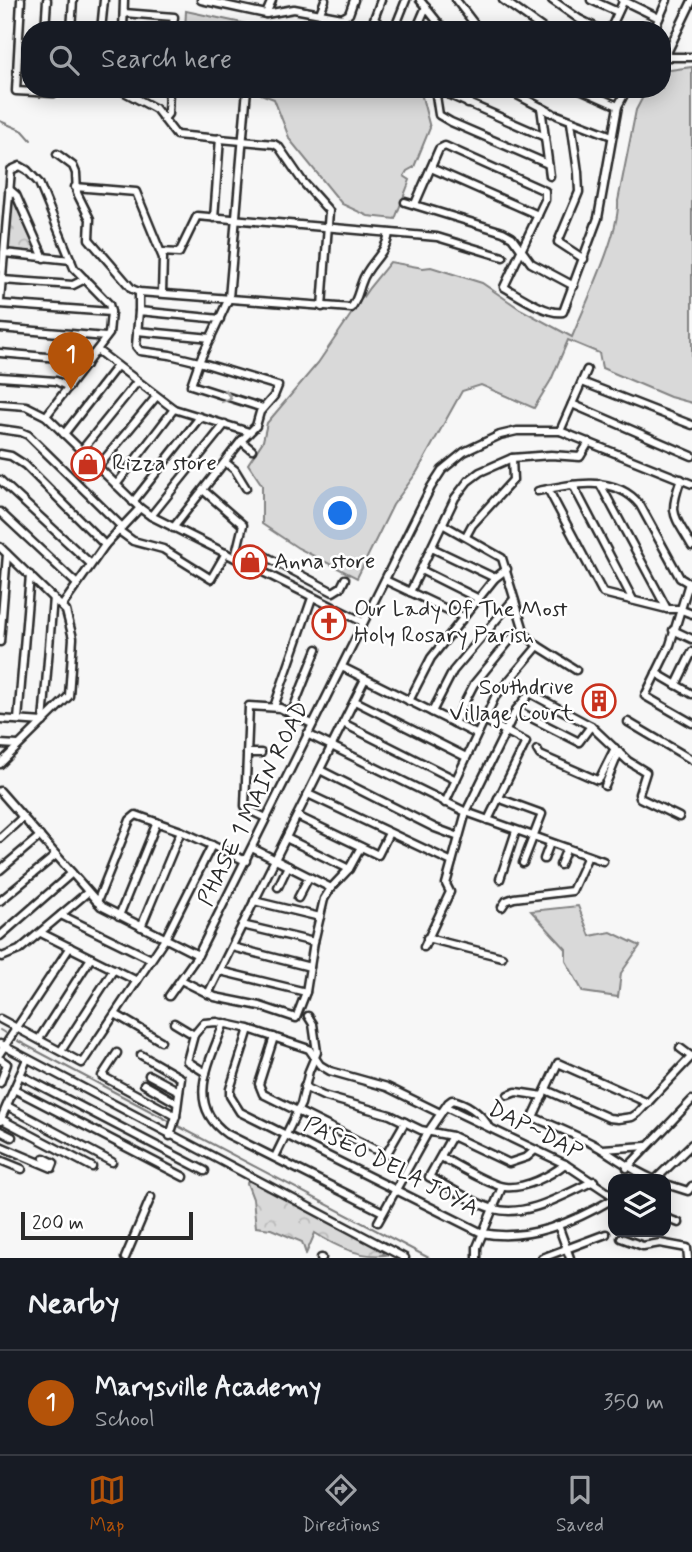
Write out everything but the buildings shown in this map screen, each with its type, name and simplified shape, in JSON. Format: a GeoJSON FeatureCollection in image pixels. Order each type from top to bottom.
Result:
{"type":"FeatureCollection","features":[{"type":"Feature","properties":{"kind":"street"},"geometry":{"type":"LineString","coordinates":[[21,0],[16,91],[21,91]]}},
{"type":"Feature","properties":{"kind":"street"},"geometry":{"type":"LineString","coordinates":[[46,21],[47,0]]}},
{"type":"Feature","properties":{"kind":"street"},"geometry":{"type":"LineString","coordinates":[[72,21],[73,0]]}},
{"type":"Feature","properties":{"kind":"street"},"geometry":{"type":"LineString","coordinates":[[102,21],[104,0]]}},
{"type":"Feature","properties":{"kind":"street"},"geometry":{"type":"LineString","coordinates":[[124,0],[124,21]]}},
{"type":"Feature","properties":{"kind":"street"},"geometry":{"type":"LineString","coordinates":[[201,0],[266,14],[295,9],[346,17],[354,0]]}},
{"type":"Feature","properties":{"kind":"street"},"geometry":{"type":"LineString","coordinates":[[241,9],[245,0]]}},
{"type":"Feature","properties":{"kind":"street"},"geometry":{"type":"LineString","coordinates":[[266,14],[272,0]]}},
{"type":"Feature","properties":{"kind":"street"},"geometry":{"type":"LineString","coordinates":[[295,9],[298,0]]}},
{"type":"Feature","properties":{"kind":"street"},"geometry":{"type":"LineString","coordinates":[[320,13],[325,0]]}},
{"type":"Feature","properties":{"kind":"street"},"geometry":{"type":"LineString","coordinates":[[376,21],[374,19],[381,0]]}},
{"type":"Feature","properties":{"kind":"street"},"geometry":{"type":"LineString","coordinates":[[398,21],[406,0]]}},
{"type":"Feature","properties":{"kind":"street"},"geometry":{"type":"LineString","coordinates":[[420,0],[436,21]]}},
{"type":"Feature","properties":{"kind":"street"},"geometry":{"type":"LineString","coordinates":[[456,0],[472,21]]}},
{"type":"Feature","properties":{"kind":"street"},"geometry":{"type":"LineString","coordinates":[[503,0],[532,21]]}},
{"type":"Feature","properties":{"kind":"street"},"geometry":{"type":"LineString","coordinates":[[552,0],[583,21]]}},
{"type":"Feature","properties":{"kind":"street"},"geometry":{"type":"LineString","coordinates":[[592,0],[618,12]]}},
{"type":"Feature","properties":{"kind":"street"},"geometry":{"type":"LineString","coordinates":[[638,8],[642,0]]}},
{"type":"Feature","properties":{"kind":"street"},"geometry":{"type":"LineString","coordinates":[[658,21],[667,0]]}},
{"type":"Feature","properties":{"kind":"street"},"geometry":{"type":"LineString","coordinates":[[614,21],[622,1],[659,18]]}},
{"type":"Feature","properties":{"kind":"street"},"geometry":{"type":"LineString","coordinates":[[671,42],[692,1]]}},
{"type":"Feature","properties":{"kind":"street"},"geometry":{"type":"LineString","coordinates":[[420,21],[426,7]]}},
{"type":"Feature","properties":{"kind":"street"},"geometry":{"type":"LineString","coordinates":[[124,13],[174,17],[173,21]]}},
{"type":"Feature","properties":{"kind":"street"},"geometry":{"type":"LineString","coordinates":[[671,57],[690,57],[692,49]]}},
{"type":"Feature","properties":{"kind":"street"},"geometry":{"type":"LineString","coordinates":[[137,98],[149,104],[176,135],[244,140],[279,147],[303,182],[329,211],[322,307]]}},
{"type":"Feature","properties":{"kind":"street"},"geometry":{"type":"LineString","coordinates":[[164,119],[168,114],[169,98]]}},
{"type":"Feature","properties":{"kind":"street"},"geometry":{"type":"LineString","coordinates":[[246,98],[229,298],[191,385],[263,408]]}},
{"type":"Feature","properties":{"kind":"street"},"geometry":{"type":"LineString","coordinates":[[437,98],[439,115],[548,164]]}},
{"type":"Feature","properties":{"kind":"street"},"geometry":{"type":"LineString","coordinates":[[459,98],[545,137]]}},
{"type":"Feature","properties":{"kind":"street"},"geometry":{"type":"LineString","coordinates":[[468,104],[470,98]]}},
{"type":"Feature","properties":{"kind":"street"},"geometry":{"type":"LineString","coordinates":[[524,98],[570,122],[612,136]]}},
{"type":"Feature","properties":{"kind":"street"},"geometry":{"type":"LineString","coordinates":[[600,98],[618,106]]}},
{"type":"Feature","properties":{"kind":"street"},"geometry":{"type":"LineString","coordinates":[[415,204],[439,149],[445,146],[545,191],[545,200],[504,287],[539,306],[557,313],[563,312],[598,218],[618,106],[622,98]]}},
{"type":"Feature","properties":{"kind":"street"},"geometry":{"type":"LineString","coordinates":[[541,107],[550,176]]}},
{"type":"Feature","properties":{"kind":"street"},"geometry":{"type":"LineString","coordinates":[[570,122],[579,192],[558,242],[584,259]]}},
{"type":"Feature","properties":{"kind":"street"},"geometry":{"type":"LineString","coordinates":[[214,218],[220,138]]}},
{"type":"Feature","properties":{"kind":"street"},"geometry":{"type":"LineString","coordinates":[[57,154],[73,166],[76,173],[75,187],[90,219],[89,239],[132,289],[139,292],[322,307],[353,307],[363,279],[387,245],[389,233]]}},
{"type":"Feature","properties":{"kind":"street"},"geometry":{"type":"LineString","coordinates":[[46,416],[106,337],[111,312],[109,303],[74,268],[34,177],[27,170],[15,167],[11,170],[0,302],[111,312]]}},
{"type":"Feature","properties":{"kind":"street"},"geometry":{"type":"LineString","coordinates":[[431,168],[538,215]]}},
{"type":"Feature","properties":{"kind":"street"},"geometry":{"type":"LineString","coordinates":[[75,187],[136,192],[163,258],[162,293]]}},
{"type":"Feature","properties":{"kind":"street"},"geometry":{"type":"LineString","coordinates":[[9,189],[16,195],[44,258]]}},
{"type":"Feature","properties":{"kind":"street"},"geometry":{"type":"LineString","coordinates":[[405,202],[503,232],[512,237],[531,263],[574,286]]}},
{"type":"Feature","properties":{"kind":"street"},"geometry":{"type":"LineString","coordinates":[[161,252],[179,253],[195,217],[437,237],[503,257]]}},
{"type":"Feature","properties":{"kind":"street"},"geometry":{"type":"LineString","coordinates":[[4,253],[71,260]]}},
{"type":"Feature","properties":{"kind":"street"},"geometry":{"type":"LineString","coordinates":[[2,279],[73,285],[85,279]]}},
{"type":"Feature","properties":{"kind":"street"},"geometry":{"type":"LineString","coordinates":[[139,292],[136,346],[140,351],[199,362],[278,386],[263,408],[256,426],[241,441],[173,528]]}},
{"type":"Feature","properties":{"kind":"street"},"geometry":{"type":"LineString","coordinates":[[139,311],[220,319]]}},
{"type":"Feature","properties":{"kind":"street"},"geometry":{"type":"LineString","coordinates":[[0,328],[106,337]]}},
{"type":"Feature","properties":{"kind":"street"},"geometry":{"type":"LineString","coordinates":[[137,331],[211,338]]}},
{"type":"Feature","properties":{"kind":"street"},"geometry":{"type":"LineString","coordinates":[[97,350],[174,409],[249,432]]}},
{"type":"Feature","properties":{"kind":"street"},"geometry":{"type":"LineString","coordinates":[[0,352],[70,359],[86,365]]}},
{"type":"Feature","properties":{"kind":"street"},"geometry":{"type":"LineString","coordinates":[[64,434],[117,366]]}},
{"type":"Feature","properties":{"kind":"street"},"geometry":{"type":"LineString","coordinates":[[587,370],[561,431],[692,484]]}},
{"type":"Feature","properties":{"kind":"street"},"geometry":{"type":"LineString","coordinates":[[0,377],[56,381],[69,387]]}},
{"type":"Feature","properties":{"kind":"street"},"geometry":{"type":"LineString","coordinates":[[81,450],[137,382]]}},
{"type":"Feature","properties":{"kind":"street"},"geometry":{"type":"LineString","coordinates":[[582,382],[692,425]]}},
{"type":"Feature","properties":{"kind":"street"},"geometry":{"type":"LineString","coordinates":[[97,467],[156,397]]}},
{"type":"Feature","properties":{"kind":"street"},"geometry":{"type":"LineString","coordinates":[[0,404],[26,406],[46,416],[150,516],[363,622]]}},
{"type":"Feature","properties":{"kind":"street"},"geometry":{"type":"LineString","coordinates":[[572,404],[692,456]]}},
{"type":"Feature","properties":{"kind":"street"},"geometry":{"type":"LineString","coordinates":[[116,485],[174,409]]}},
{"type":"Feature","properties":{"kind":"street"},"geometry":{"type":"LineString","coordinates":[[133,502],[200,417]]}},
{"type":"Feature","properties":{"kind":"street"},"geometry":{"type":"LineString","coordinates":[[150,516],[225,424]]}},
{"type":"Feature","properties":{"kind":"street"},"geometry":{"type":"LineString","coordinates":[[0,429],[28,435],[133,541],[163,549],[211,579],[226,553]]}},
{"type":"Feature","properties":{"kind":"street","name":"PHASE 1 MAIN ROAD"},"geometry":{"type":"LineString","coordinates":[[169,996],[198,955],[431,487],[452,461],[464,452],[500,435],[517,431],[561,431]]}},
{"type":"Feature","properties":{"kind":"street"},"geometry":{"type":"LineString","coordinates":[[241,441],[252,450]]}},
{"type":"Feature","properties":{"kind":"street"},"geometry":{"type":"LineString","coordinates":[[410,592],[455,498],[468,481],[480,472],[512,458],[580,457],[589,442]]}},
{"type":"Feature","properties":{"kind":"street"},"geometry":{"type":"LineString","coordinates":[[0,454],[11,456],[24,465],[105,545]]}},
{"type":"Feature","properties":{"kind":"street"},"geometry":{"type":"LineString","coordinates":[[466,536],[472,525],[513,481],[512,458]]}},
{"type":"Feature","properties":{"kind":"street"},"geometry":{"type":"LineString","coordinates":[[225,462],[246,488]]}},
{"type":"Feature","properties":{"kind":"street"},"geometry":{"type":"LineString","coordinates":[[681,479],[672,504],[673,513],[692,546]]}},
{"type":"Feature","properties":{"kind":"street"},"geometry":{"type":"LineString","coordinates":[[0,480],[91,564]]}},
{"type":"Feature","properties":{"kind":"street"},"geometry":{"type":"LineString","coordinates":[[600,484],[667,609]]}},
{"type":"Feature","properties":{"kind":"street"},"geometry":{"type":"LineString","coordinates":[[538,491],[600,484],[636,500],[680,578],[690,584],[679,609],[670,645],[645,696],[692,723]]}},
{"type":"Feature","properties":{"kind":"street"},"geometry":{"type":"LineString","coordinates":[[573,485],[632,600]]}},
{"type":"Feature","properties":{"kind":"street"},"geometry":{"type":"LineString","coordinates":[[548,489],[603,593],[692,614]]}},
{"type":"Feature","properties":{"kind":"street"},"geometry":{"type":"LineString","coordinates":[[203,490],[243,525],[235,558]]}},
{"type":"Feature","properties":{"kind":"street"},"geometry":{"type":"LineString","coordinates":[[62,606],[105,545],[140,508]]}},
{"type":"Feature","properties":{"kind":"street"},"geometry":{"type":"LineString","coordinates":[[0,512],[77,584]]}},
{"type":"Feature","properties":{"kind":"street"},"geometry":{"type":"LineString","coordinates":[[443,525],[502,558],[523,629],[538,646],[576,670]]}},
{"type":"Feature","properties":{"kind":"street"},"geometry":{"type":"LineString","coordinates":[[0,547],[62,606],[73,638],[69,696],[0,764]]}},
{"type":"Feature","properties":{"kind":"street"},"geometry":{"type":"LineString","coordinates":[[432,548],[495,579]]}},
{"type":"Feature","properties":{"kind":"street"},"geometry":{"type":"LineString","coordinates":[[0,642],[7,554]]}},
{"type":"Feature","properties":{"kind":"street"},"geometry":{"type":"LineString","coordinates":[[265,556],[333,592],[341,587],[345,579]]}},
{"type":"Feature","properties":{"kind":"street"},"geometry":{"type":"LineString","coordinates":[[409,701],[431,658],[495,579],[507,569]]}},
{"type":"Feature","properties":{"kind":"street"},"geometry":{"type":"LineString","coordinates":[[421,570],[479,599]]}},
{"type":"Feature","properties":{"kind":"street"},"geometry":{"type":"LineString","coordinates":[[18,720],[30,575]]}},
{"type":"Feature","properties":{"kind":"street"},"geometry":{"type":"LineString","coordinates":[[385,580],[463,617]]}},
{"type":"Feature","properties":{"kind":"street"},"geometry":{"type":"LineString","coordinates":[[274,707],[321,586]]}},
{"type":"Feature","properties":{"kind":"street"},"geometry":{"type":"LineString","coordinates":[[43,722],[53,597]]}},
{"type":"Feature","properties":{"kind":"street"},"geometry":{"type":"LineString","coordinates":[[432,712],[453,671],[514,599]]}},
{"type":"Feature","properties":{"kind":"street"},"geometry":{"type":"LineString","coordinates":[[454,723],[474,684],[515,634],[523,629]]}},
{"type":"Feature","properties":{"kind":"street"},"geometry":{"type":"LineString","coordinates":[[673,630],[692,639]]}},
{"type":"Feature","properties":{"kind":"street"},"geometry":{"type":"LineString","coordinates":[[445,803],[495,697],[538,646]]}},
{"type":"Feature","properties":{"kind":"street"},"geometry":{"type":"LineString","coordinates":[[291,713],[317,649]]}},
{"type":"Feature","properties":{"kind":"street"},"geometry":{"type":"LineString","coordinates":[[676,685],[692,652]]}},
{"type":"Feature","properties":{"kind":"street"},"geometry":{"type":"LineString","coordinates":[[342,667],[476,734]]}},
{"type":"Feature","properties":{"kind":"street"},"geometry":{"type":"LineString","coordinates":[[656,673],[692,694]]}},
{"type":"Feature","properties":{"kind":"street"},"geometry":{"type":"LineString","coordinates":[[208,994],[365,678]]}},
{"type":"Feature","properties":{"kind":"street"},"geometry":{"type":"LineString","coordinates":[[424,947],[450,892],[446,884],[466,812],[516,710],[530,693],[591,726],[646,772],[640,798],[679,817]]}},
{"type":"Feature","properties":{"kind":"street"},"geometry":{"type":"LineString","coordinates":[[355,701],[466,757]]}},
{"type":"Feature","properties":{"kind":"street"},"geometry":{"type":"LineString","coordinates":[[266,818],[245,806],[248,706],[274,707],[312,724]]}},
{"type":"Feature","properties":{"kind":"street"},"geometry":{"type":"LineString","coordinates":[[516,710],[579,743],[591,726]]}},
{"type":"Feature","properties":{"kind":"street"},"geometry":{"type":"LineString","coordinates":[[0,719],[43,722]]}},
{"type":"Feature","properties":{"kind":"street"},"geometry":{"type":"LineString","coordinates":[[484,720],[526,742],[488,820]]}},
{"type":"Feature","properties":{"kind":"street"},"geometry":{"type":"LineString","coordinates":[[628,722],[692,760]]}},
{"type":"Feature","properties":{"kind":"street"},"geometry":{"type":"LineString","coordinates":[[343,723],[456,780]]}},
{"type":"Feature","properties":{"kind":"street"},"geometry":{"type":"LineString","coordinates":[[307,734],[445,803],[603,861]]}},
{"type":"Feature","properties":{"kind":"street"},"geometry":{"type":"LineString","coordinates":[[0,744],[18,745]]}},
{"type":"Feature","properties":{"kind":"street"},"geometry":{"type":"LineString","coordinates":[[537,750],[540,755],[597,780],[617,750]]}},
{"type":"Feature","properties":{"kind":"street"},"geometry":{"type":"LineString","coordinates":[[605,786],[617,750]]}},
{"type":"Feature","properties":{"kind":"street"},"geometry":{"type":"LineString","coordinates":[[247,753],[261,754]]}},
{"type":"Feature","properties":{"kind":"street"},"geometry":{"type":"LineString","coordinates":[[320,770],[459,838]]}},
{"type":"Feature","properties":{"kind":"street"},"geometry":{"type":"LineString","coordinates":[[0,791],[3,800],[23,817],[101,906],[198,955]]}},
{"type":"Feature","properties":{"kind":"street"},"geometry":{"type":"LineString","coordinates":[[308,794],[452,862]]}},
{"type":"Feature","properties":{"kind":"street"},"geometry":{"type":"LineString","coordinates":[[499,798],[542,814],[523,863]]}},
{"type":"Feature","properties":{"kind":"street"},"geometry":{"type":"LineString","coordinates":[[97,902],[130,820],[136,815],[181,831],[246,861]]}},
{"type":"Feature","properties":{"kind":"street"},"geometry":{"type":"LineString","coordinates":[[297,816],[378,855],[389,833]]}},
{"type":"Feature","properties":{"kind":"street"},"geometry":{"type":"LineString","coordinates":[[0,838],[23,817]]}},
{"type":"Feature","properties":{"kind":"street"},"geometry":{"type":"LineString","coordinates":[[119,916],[157,822]]}},
{"type":"Feature","properties":{"kind":"street"},"geometry":{"type":"LineString","coordinates":[[141,927],[181,831]]}},
{"type":"Feature","properties":{"kind":"street"},"geometry":{"type":"LineString","coordinates":[[500,879],[516,831]]}},
{"type":"Feature","properties":{"kind":"street"},"geometry":{"type":"LineString","coordinates":[[0,870],[40,836]]}},
{"type":"Feature","properties":{"kind":"street"},"geometry":{"type":"LineString","coordinates":[[286,838],[349,869]]}},
{"type":"Feature","properties":{"kind":"street"},"geometry":{"type":"LineString","coordinates":[[544,859],[550,842]]}},
{"type":"Feature","properties":{"kind":"street"},"geometry":{"type":"LineString","coordinates":[[0,1019],[82,1063],[165,939],[212,845]]}},
{"type":"Feature","properties":{"kind":"street"},"geometry":{"type":"LineString","coordinates":[[181,980],[208,994],[260,1006],[296,1018],[306,992],[324,899],[349,869],[360,847]]}},
{"type":"Feature","properties":{"kind":"street"},"geometry":{"type":"LineString","coordinates":[[252,848],[331,888]]}},
{"type":"Feature","properties":{"kind":"street"},"geometry":{"type":"LineString","coordinates":[[561,865],[567,848]]}},
{"type":"Feature","properties":{"kind":"street"},"geometry":{"type":"LineString","coordinates":[[0,901],[56,855]]}},
{"type":"Feature","properties":{"kind":"street"},"geometry":{"type":"LineString","coordinates":[[502,907],[506,901],[514,898],[572,891],[589,856]]}},
{"type":"Feature","properties":{"kind":"street"},"geometry":{"type":"LineString","coordinates":[[278,887],[288,866]]}},
{"type":"Feature","properties":{"kind":"street"},"geometry":{"type":"LineString","coordinates":[[0,936],[72,873]]}},
{"type":"Feature","properties":{"kind":"street"},"geometry":{"type":"LineString","coordinates":[[298,898],[309,877]]}},
{"type":"Feature","properties":{"kind":"street"},"geometry":{"type":"LineString","coordinates":[[0,956],[19,950],[88,892]]}},
{"type":"Feature","properties":{"kind":"street"},"geometry":{"type":"LineString","coordinates":[[254,901],[320,917]]}},
{"type":"Feature","properties":{"kind":"street"},"geometry":{"type":"LineString","coordinates":[[61,915],[151,960]]}},
{"type":"Feature","properties":{"kind":"street"},"geometry":{"type":"LineString","coordinates":[[243,925],[314,942]]}},
{"type":"Feature","properties":{"kind":"street"},"geometry":{"type":"LineString","coordinates":[[41,933],[137,981]]}},
{"type":"Feature","properties":{"kind":"street"},"geometry":{"type":"LineString","coordinates":[[427,938],[502,957]]}},
{"type":"Feature","properties":{"kind":"street"},"geometry":{"type":"LineString","coordinates":[[70,947],[18,1027],[1,1048],[27,1059],[405,1258]]}},
{"type":"Feature","properties":{"kind":"street"},"geometry":{"type":"LineString","coordinates":[[232,947],[310,967]]}},
{"type":"Feature","properties":{"kind":"street"},"geometry":{"type":"LineString","coordinates":[[40,1039],[91,958]]}},
{"type":"Feature","properties":{"kind":"street"},"geometry":{"type":"LineString","coordinates":[[61,1051],[114,969]]}},
{"type":"Feature","properties":{"kind":"street"},"geometry":{"type":"LineString","coordinates":[[220,971],[306,992]]}},
{"type":"Feature","properties":{"kind":"street"},"geometry":{"type":"LineString","coordinates":[[115,1014],[161,1041]]}},
{"type":"Feature","properties":{"kind":"street"},"geometry":{"type":"LineString","coordinates":[[275,1157],[298,1111],[315,1057],[317,1044],[309,1016]]}},
{"type":"Feature","properties":{"kind":"street"},"geometry":{"type":"LineString","coordinates":[[174,1023],[194,1035]]}},
{"type":"Feature","properties":{"kind":"street"},"geometry":{"type":"LineString","coordinates":[[206,1073],[187,1061],[194,1035],[204,1023],[225,1023],[309,1049],[320,1065],[330,1071],[387,1087],[440,1113],[378,1222]]}},
{"type":"Feature","properties":{"kind":"street"},"geometry":{"type":"LineString","coordinates":[[225,1023],[206,1073],[202,1095],[206,1111],[214,1122],[228,1134],[383,1212]]}},
{"type":"Feature","properties":{"kind":"street","name":"PASEO DELA JOYA"},"geometry":{"type":"LineString","coordinates":[[249,1029],[230,1089],[230,1096],[240,1112],[482,1233],[525,1236],[558,1225],[608,1200]]}},
{"type":"Feature","properties":{"kind":"street"},"geometry":{"type":"LineString","coordinates":[[274,1037],[259,1084],[259,1089],[264,1094],[386,1155],[405,1122]]}},
{"type":"Feature","properties":{"kind":"street"},"geometry":{"type":"LineString","coordinates":[[508,1095],[516,1091],[545,1093],[618,1119],[632,1117],[692,1057],[680,1048]]}},
{"type":"Feature","properties":{"kind":"street"},"geometry":{"type":"LineString","coordinates":[[117,1053],[102,1076],[175,1120]]}},
{"type":"Feature","properties":{"kind":"street"},"geometry":{"type":"LineString","coordinates":[[141,1055],[180,1076],[171,1134]]}},
{"type":"Feature","properties":{"kind":"street"},"geometry":{"type":"LineString","coordinates":[[0,1059],[7,1064],[0,1083]]}},
{"type":"Feature","properties":{"kind":"street"},"geometry":{"type":"LineString","coordinates":[[27,1059],[1,1121],[92,1167]]}},
{"type":"Feature","properties":{"kind":"street"},"geometry":{"type":"LineString","coordinates":[[642,1174],[627,1168],[602,1150],[533,1117],[558,1063],[648,1103]]}},
{"type":"Feature","properties":{"kind":"street"},"geometry":{"type":"LineString","coordinates":[[20,1075],[205,1171]]}},
{"type":"Feature","properties":{"kind":"street"},"geometry":{"type":"LineString","coordinates":[[149,1075],[179,1091]]}},
{"type":"Feature","properties":{"kind":"street"},"geometry":{"type":"LineString","coordinates":[[144,1084],[177,1103]]}},
{"type":"Feature","properties":{"kind":"street"},"geometry":{"type":"LineString","coordinates":[[304,1087],[377,1116],[390,1115],[428,1132],[452,1136],[509,1163],[527,1157],[534,1150]]}},
{"type":"Feature","properties":{"kind":"street"},"geometry":{"type":"LineString","coordinates":[[14,1089],[184,1177]]}},
{"type":"Feature","properties":{"kind":"street","name":"DAP~DAP"},"geometry":{"type":"LineString","coordinates":[[440,1113],[452,1100],[457,1101],[481,1115],[488,1126],[565,1164],[594,1181],[608,1194]]}},
{"type":"Feature","properties":{"kind":"street"},"geometry":{"type":"LineString","coordinates":[[627,1168],[692,1100]]}},
{"type":"Feature","properties":{"kind":"street"},"geometry":{"type":"LineString","coordinates":[[7,1106],[112,1162]]}},
{"type":"Feature","properties":{"kind":"street"},"geometry":{"type":"LineString","coordinates":[[198,1115],[206,1111]]}},
{"type":"Feature","properties":{"kind":"street"},"geometry":{"type":"LineString","coordinates":[[0,1131],[12,1137]]}},
{"type":"Feature","properties":{"kind":"street"},"geometry":{"type":"LineString","coordinates":[[452,1136],[429,1177],[492,1209],[507,1211],[530,1208],[594,1181]]}},
{"type":"Feature","properties":{"kind":"street"},"geometry":{"type":"LineString","coordinates":[[660,1174],[692,1143]]}},
{"type":"Feature","properties":{"kind":"street"},"geometry":{"type":"LineString","coordinates":[[0,1146],[51,1168],[52,1162],[44,1158]]}},
{"type":"Feature","properties":{"kind":"street"},"geometry":{"type":"LineString","coordinates":[[602,1150],[646,1146]]}},
{"type":"Feature","properties":{"kind":"street"},"geometry":{"type":"LineString","coordinates":[[440,1157],[502,1187],[514,1187],[540,1179],[556,1172],[565,1164]]}},
{"type":"Feature","properties":{"kind":"street"},"geometry":{"type":"LineString","coordinates":[[0,1160],[22,1169]]}},
{"type":"Feature","properties":{"kind":"street"},"geometry":{"type":"LineString","coordinates":[[671,1185],[690,1189]]}},
{"type":"Feature","properties":{"kind":"street"},"geometry":{"type":"LineString","coordinates":[[477,1258],[477,1247],[502,1187]]}},
{"type":"Feature","properties":{"kind":"street"},"geometry":{"type":"LineString","coordinates":[[125,1258],[151,1197]]}},
{"type":"Feature","properties":{"kind":"street"},"geometry":{"type":"LineString","coordinates":[[671,1220],[679,1223]]}},
{"type":"Feature","properties":{"kind":"street"},"geometry":{"type":"LineString","coordinates":[[558,1225],[570,1258]]}},
{"type":"Feature","properties":{"kind":"street"},"geometry":{"type":"LineString","coordinates":[[542,1258],[606,1234]]}},
{"type":"Feature","properties":{"kind":"street"},"geometry":{"type":"LineString","coordinates":[[621,1238],[643,1246],[654,1243],[682,1246],[687,1248],[688,1258]]}},
{"type":"Feature","properties":{"kind":"green space"},"geometry":{"type":"Polygon","coordinates":[[[186,11],[232,21],[185,21],[186,11]]]}},
{"type":"Feature","properties":{"kind":"green space"},"geometry":{"type":"Polygon","coordinates":[[[692,67],[692,403],[670,397],[602,368],[599,353],[568,340],[551,380],[534,408],[481,385],[462,391],[417,472],[393,505],[357,578],[298,548],[262,524],[262,485],[248,464],[263,441],[267,423],[318,363],[390,262],[431,267],[482,283],[520,309],[572,337],[601,269],[613,231],[636,110],[642,98],[671,98],[671,70],[692,67]]]}},
{"type":"Feature","properties":{"kind":"green space"},"geometry":{"type":"Polygon","coordinates":[[[271,98],[422,98],[430,128],[414,167],[404,176],[410,180],[395,219],[368,216],[342,204],[290,140],[271,98]]]}},
{"type":"Feature","properties":{"kind":"green space"},"geometry":{"type":"Polygon","coordinates":[[[11,201],[17,203],[37,254],[7,252],[11,201]]]}},
{"type":"Feature","properties":{"kind":"green space"},"geometry":{"type":"Polygon","coordinates":[[[578,906],[590,936],[611,932],[640,946],[621,973],[618,997],[583,992],[566,961],[566,949],[531,911],[578,906]]]}},
{"type":"Feature","properties":{"kind":"green space"},"geometry":{"type":"Polygon","coordinates":[[[250,1178],[388,1246],[383,1254],[385,1255],[366,1255],[348,1250],[315,1233],[306,1254],[302,1242],[271,1229],[256,1227],[253,1199],[247,1183],[250,1178]]]}},
{"type":"Feature","properties":{"kind":"waterway"},"geometry":{"type":"LineString","coordinates":[[0,121],[23,131],[30,139]]}},
{"type":"Feature","properties":{"kind":"waterway"},"geometry":{"type":"LineString","coordinates":[[0,1030],[5,1033]]}},
{"type":"Feature","properties":{"kind":"waterway"},"geometry":{"type":"LineString","coordinates":[[18,1041],[171,1122]]}},
{"type":"Feature","properties":{"kind":"waterway"},"geometry":{"type":"LineString","coordinates":[[176,1125],[429,1258]]}},
{"type":"Feature","properties":{"kind":"place","name":"Marysville Academy"},"geometry":{"type":"Point","coordinates":[71,390]}},
{"type":"Feature","properties":{"kind":"place","name":"Rizza store"},"geometry":{"type":"Point","coordinates":[88,464]}},
{"type":"Feature","properties":{"kind":"place","name":"Anna store"},"geometry":{"type":"Point","coordinates":[250,562]}},
{"type":"Feature","properties":{"kind":"place","name":"Our Lady Of The Most Holy Rosary Parish"},"geometry":{"type":"Point","coordinates":[329,623]}},
{"type":"Feature","properties":{"kind":"place","name":"Southdrive Village Court"},"geometry":{"type":"Point","coordinates":[599,701]}}]}
